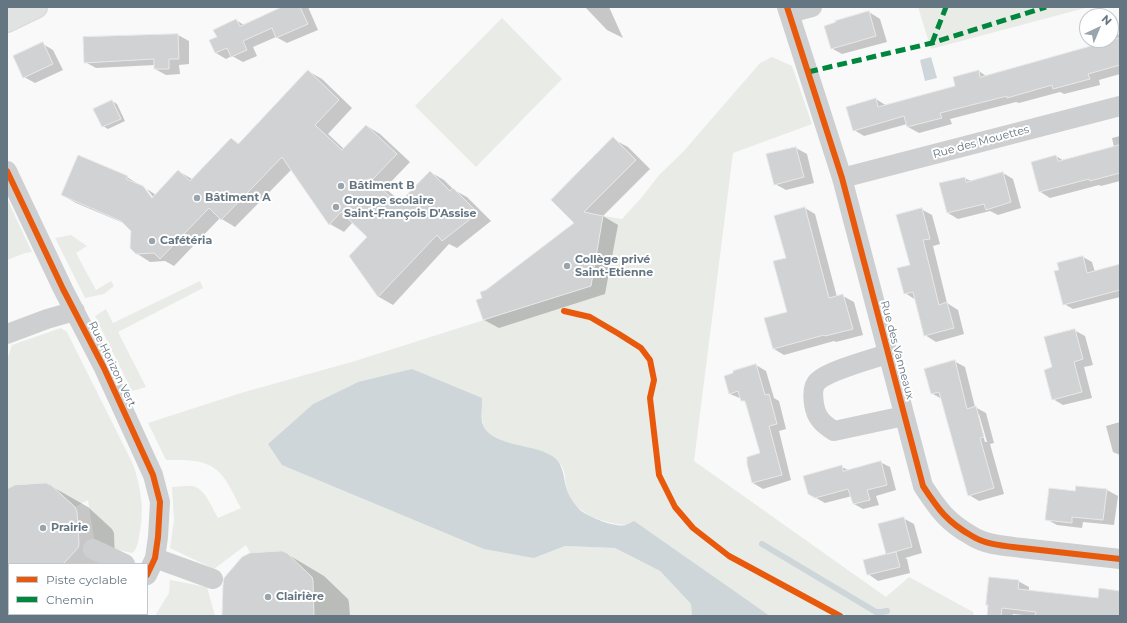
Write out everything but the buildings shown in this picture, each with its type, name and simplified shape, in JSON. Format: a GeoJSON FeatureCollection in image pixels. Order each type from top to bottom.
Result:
{"type":"FeatureCollection","features":[{"type":"Feature","properties":{"kind":"main road"},"geometry":{"type":"LineString","coordinates":[[8,20],[36,7]]}},
{"type":"Feature","properties":{"kind":"street"},"geometry":{"type":"LineString","coordinates":[[788,10],[812,7]]}},
{"type":"Feature","properties":{"kind":"street","name":"Rue des Vanneaux"},"geometry":{"type":"LineString","coordinates":[[788,10],[842,178],[923,486],[939,511],[955,526],[973,537],[996,544],[1120,559]]}},
{"type":"Feature","properties":{"kind":"street","name":"Rue des Mouettes"},"geometry":{"type":"LineString","coordinates":[[842,178],[1120,106]]}},
{"type":"Feature","properties":{"kind":"street","name":"Rue Horizon Vert"},"geometry":{"type":"LineString","coordinates":[[7,171],[63,289],[104,368],[153,475],[160,502],[158,537],[149,570]]}},
{"type":"Feature","properties":{"kind":"street"},"geometry":{"type":"LineString","coordinates":[[7,334],[75,311]]}},
{"type":"Feature","properties":{"kind":"street","name":"Rue des Vanneaux"},"geometry":{"type":"LineString","coordinates":[[888,354],[827,375],[817,382],[813,395],[815,408],[822,423],[834,431],[904,416]]}},
{"type":"Feature","properties":{"kind":"street"},"geometry":{"type":"LineString","coordinates":[[93,549],[123,563]]}},
{"type":"Feature","properties":{"kind":"street"},"geometry":{"type":"LineString","coordinates":[[149,570],[213,579]]}},
{"type":"Feature","properties":{"kind":"shaded area"},"geometry":{"type":"Polygon","coordinates":[[[918,7],[1089,7],[1079,8],[1079,10],[931,49],[918,7]]]}},
{"type":"Feature","properties":{"kind":"shaded area"},"geometry":{"type":"Polygon","coordinates":[[[502,18],[562,79],[476,167],[415,106],[502,18]]]}},
{"type":"Feature","properties":{"kind":"shaded area"},"geometry":{"type":"Polygon","coordinates":[[[772,57],[792,66],[812,124],[733,153],[694,461],[886,597],[909,577],[973,612],[974,616],[770,616],[726,586],[625,525],[599,519],[583,511],[576,506],[567,491],[565,474],[561,465],[543,452],[499,440],[491,435],[484,427],[482,411],[358,382],[313,404],[268,444],[534,558],[565,546],[615,548],[660,571],[691,604],[692,616],[312,616],[314,610],[312,577],[250,553],[246,545],[214,569],[170,548],[174,520],[172,487],[192,486],[201,490],[208,499],[218,518],[241,508],[226,480],[214,468],[202,462],[166,460],[148,423],[241,393],[355,361],[591,286],[603,216],[622,219],[660,174],[683,152],[760,63],[772,57]]]}},
{"type":"Feature","properties":{"kind":"shaded area"},"geometry":{"type":"Polygon","coordinates":[[[931,57],[937,78],[925,81],[920,60],[931,57]]]}},
{"type":"Feature","properties":{"kind":"shaded area"},"geometry":{"type":"Polygon","coordinates":[[[7,199],[32,252],[7,260],[7,199]]]}},
{"type":"Feature","properties":{"kind":"shaded area"},"geometry":{"type":"Polygon","coordinates":[[[71,235],[87,246],[76,253],[96,290],[111,281],[114,286],[104,294],[85,298],[55,238],[71,235]]]}},
{"type":"Feature","properties":{"kind":"shaded area"},"geometry":{"type":"Polygon","coordinates":[[[200,281],[203,288],[118,332],[146,387],[132,391],[95,316],[106,309],[113,323],[200,281]]]}},
{"type":"Feature","properties":{"kind":"shaded area"},"geometry":{"type":"Polygon","coordinates":[[[61,328],[67,332],[133,464],[140,491],[142,518],[136,548],[132,553],[95,545],[88,500],[75,507],[51,485],[46,483],[15,485],[7,491],[7,360],[12,345],[61,328]]]}},
{"type":"Feature","properties":{"kind":"shaded area"},"geometry":{"type":"Polygon","coordinates":[[[412,369],[482,398],[482,422],[486,431],[494,437],[538,450],[556,459],[561,466],[568,493],[580,510],[596,519],[615,525],[626,525],[634,521],[770,616],[692,616],[691,604],[660,571],[615,548],[565,546],[534,558],[484,549],[282,465],[268,444],[313,404],[358,382],[412,369]]]}},
{"type":"Feature","properties":{"kind":"shaded area"},"geometry":{"type":"Polygon","coordinates":[[[7,568],[8,615],[104,615],[103,616],[7,616],[7,568]]]}},
{"type":"Feature","properties":{"kind":"shaded area"},"geometry":{"type":"Polygon","coordinates":[[[170,580],[207,587],[215,616],[155,616],[169,593],[170,580]]]}},
{"type":"Feature","properties":{"kind":"waterway"},"geometry":{"type":"LineString","coordinates":[[762,544],[876,612],[887,611]]}},
{"type":"Feature","properties":{"kind":"marked path"},"geometry":{"type":"LineString","coordinates":[[932,43],[946,7]]}},
{"type":"Feature","properties":{"kind":"marked path"},"geometry":{"type":"LineString","coordinates":[[808,72],[932,43],[1046,7]]}},
{"type":"Feature","properties":{"kind":"cycle path"},"geometry":{"type":"LineString","coordinates":[[787,7],[842,178],[923,486],[933,502],[949,520],[963,531],[983,541],[1009,547],[1120,559]]}},
{"type":"Feature","properties":{"kind":"cycle path"},"geometry":{"type":"LineString","coordinates":[[7,171],[63,289],[104,368],[153,475],[160,502],[155,558],[148,573]]}},
{"type":"Feature","properties":{"kind":"cycle path"},"geometry":{"type":"LineString","coordinates":[[564,311],[590,317],[641,348],[650,360],[654,380],[650,398],[659,475],[675,507],[693,528],[729,556],[840,616]]}},
{"type":"Feature","properties":{"kind":"place","name":"Bâtiment B"},"geometry":{"type":"Point","coordinates":[341,186]}},
{"type":"Feature","properties":{"kind":"place","name":"Bâtiment A"},"geometry":{"type":"Point","coordinates":[197,198]}},
{"type":"Feature","properties":{"kind":"place","name":"Groupe scolaire Saint-François D'Assise"},"geometry":{"type":"Point","coordinates":[336,207]}},
{"type":"Feature","properties":{"kind":"place","name":"Cafétéria"},"geometry":{"type":"Point","coordinates":[152,241]}},
{"type":"Feature","properties":{"kind":"place","name":"Collège privé Saint-Etienne"},"geometry":{"type":"Point","coordinates":[567,266]}},
{"type":"Feature","properties":{"kind":"place","name":"Prairie"},"geometry":{"type":"Point","coordinates":[43,528]}},
{"type":"Feature","properties":{"kind":"place","name":"Clairière"},"geometry":{"type":"Point","coordinates":[268,597]}}]}
